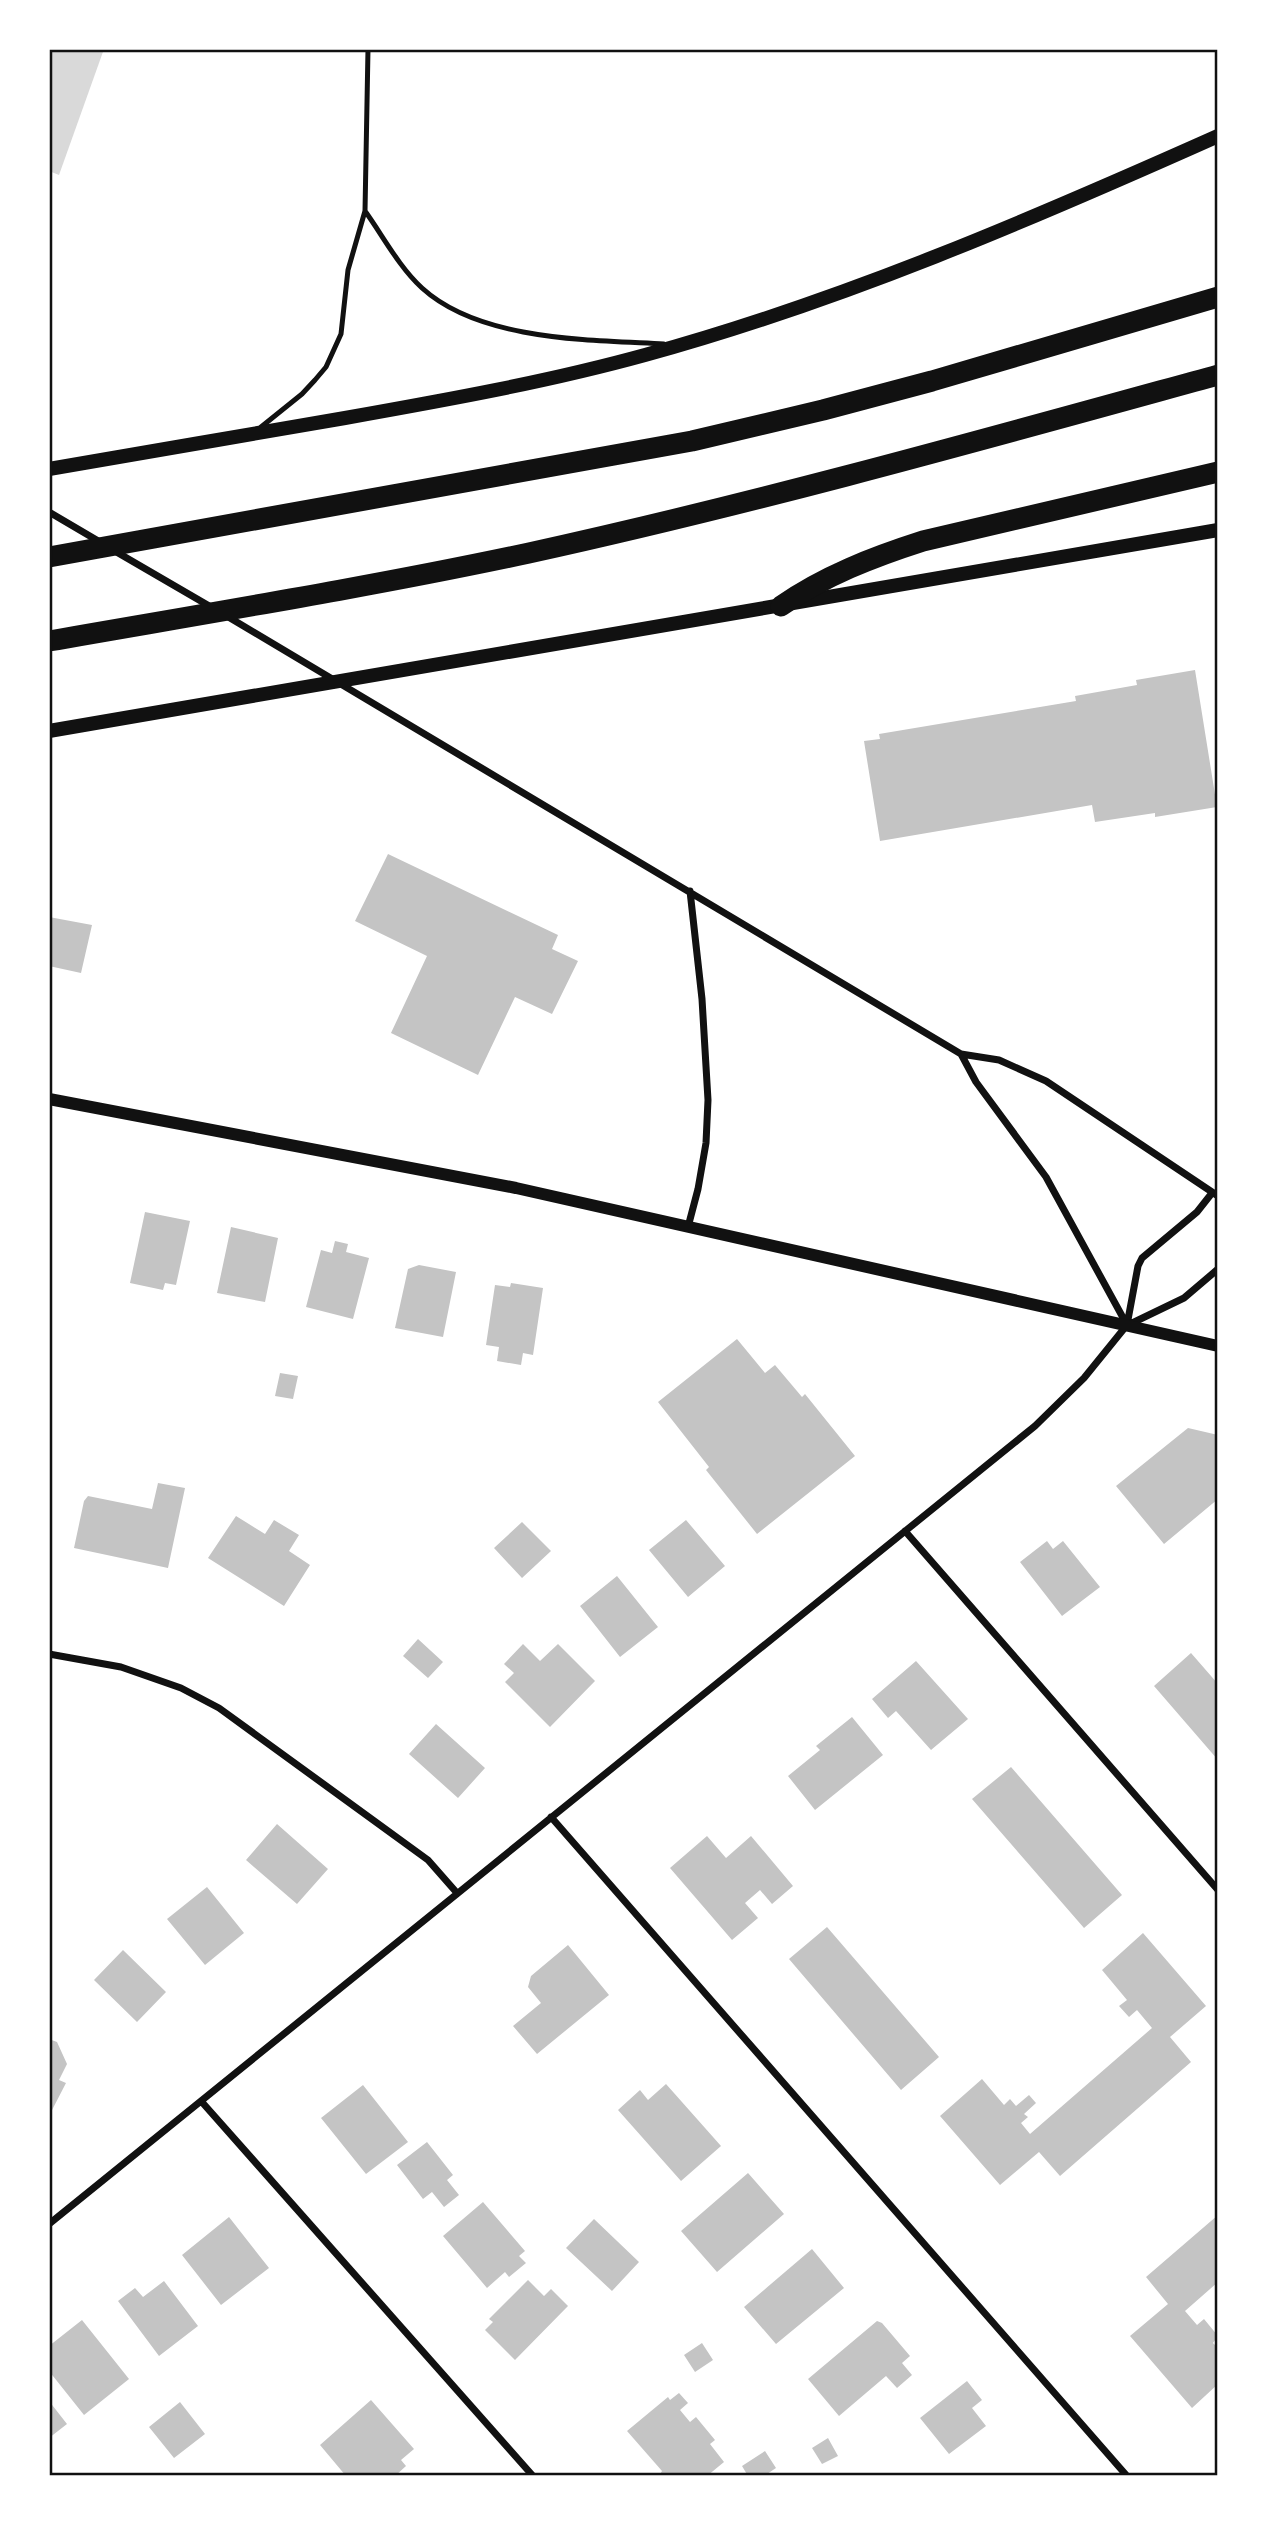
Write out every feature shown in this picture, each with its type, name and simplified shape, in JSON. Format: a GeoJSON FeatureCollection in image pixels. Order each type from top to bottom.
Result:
{"type":"FeatureCollection","features":[{"type":"Feature","properties":{"kind":"highway"},"geometry":{"type":"LineString","coordinates":[[49,557],[692,442],[920,384],[1218,297]]}},
{"type":"Feature","properties":{"kind":"highway"},"geometry":{"type":"LineString","coordinates":[[49,641],[423,575],[668,522],[828,482],[1218,375]]}},
{"type":"Feature","properties":{"kind":"highway"},"geometry":{"type":"LineString","coordinates":[[781,606],[819,582],[884,553],[923,541],[1218,472]]}},
{"type":"Feature","properties":{"kind":"main road"},"geometry":{"type":"LineString","coordinates":[[49,469],[494,391],[681,345],[820,299],[941,253],[1037,215],[1218,136]]}},
{"type":"Feature","properties":{"kind":"main road"},"geometry":{"type":"LineString","coordinates":[[49,731],[1218,530]]}},
{"type":"Feature","properties":{"kind":"street"},"geometry":{"type":"LineString","coordinates":[[49,512],[434,738],[961,1054],[999,1059],[1046,1082],[1215,1194],[1142,1258],[1138,1266],[1127,1325]]}},
{"type":"Feature","properties":{"kind":"street"},"geometry":{"type":"LineString","coordinates":[[688,1227],[706,1143],[708,1100],[702,999],[690,891]]}},
{"type":"Feature","properties":{"kind":"street"},"geometry":{"type":"LineString","coordinates":[[961,1054],[976,1082],[1046,1177],[1127,1325]]}},
{"type":"Feature","properties":{"kind":"street"},"geometry":{"type":"LineString","coordinates":[[49,1099],[464,1178],[1218,1346]]}},
{"type":"Feature","properties":{"kind":"street"},"geometry":{"type":"LineString","coordinates":[[49,2224],[1043,1419],[1093,1369],[1127,1325],[1184,1298],[1218,1269]]}},
{"type":"Feature","properties":{"kind":"street"},"geometry":{"type":"LineString","coordinates":[[905,1531],[1218,1890]]}},
{"type":"Feature","properties":{"kind":"street"},"geometry":{"type":"LineString","coordinates":[[49,1654],[121,1667],[181,1688],[219,1708],[428,1860],[457,1894]]}},
{"type":"Feature","properties":{"kind":"street"},"geometry":{"type":"LineString","coordinates":[[551,1817],[1127,2476]]}},
{"type":"Feature","properties":{"kind":"street"},"geometry":{"type":"LineString","coordinates":[[201,2101],[533,2476]]}},
{"type":"Feature","properties":{"kind":"lane"},"geometry":{"type":"LineString","coordinates":[[251,434],[302,394],[335,351],[344,319],[348,270],[365,211],[368,49]]}},
{"type":"Feature","properties":{"kind":"lane"},"geometry":{"type":"LineString","coordinates":[[365,211],[418,285],[461,313],[485,322],[536,334],[681,345]]}},
{"type":"Feature","properties":{"kind":"shaded area"},"geometry":{"type":"Polygon","coordinates":[[[49,49],[104,49],[59,175],[49,171],[49,49]]]}},
{"type":"Feature","properties":{"kind":"building"},"geometry":{"type":"Polygon","coordinates":[[[1195,670],[1217,807],[1155,817],[1155,813],[1095,822],[1092,805],[880,841],[864,741],[880,739],[879,734],[1076,701],[1075,696],[1137,685],[1136,680],[1195,670]]]}},
{"type":"Feature","properties":{"kind":"building"},"geometry":{"type":"Polygon","coordinates":[[[388,854],[558,935],[552,949],[578,961],[552,1014],[515,997],[478,1075],[391,1033],[427,956],[355,921],[388,854]]]}},
{"type":"Feature","properties":{"kind":"building"},"geometry":{"type":"Polygon","coordinates":[[[49,917],[92,925],[81,973],[49,966],[49,917]]]}},
{"type":"Feature","properties":{"kind":"building"},"geometry":{"type":"Polygon","coordinates":[[[145,1212],[190,1221],[176,1285],[165,1283],[163,1290],[130,1283],[145,1212]]]}},
{"type":"Feature","properties":{"kind":"building"},"geometry":{"type":"Polygon","coordinates":[[[231,1227],[278,1238],[265,1302],[217,1293],[231,1227]]]}},
{"type":"Feature","properties":{"kind":"building"},"geometry":{"type":"Polygon","coordinates":[[[335,1241],[348,1244],[346,1252],[369,1258],[353,1319],[306,1307],[321,1250],[332,1253],[335,1241]]]}},
{"type":"Feature","properties":{"kind":"building"},"geometry":{"type":"Polygon","coordinates":[[[419,1265],[456,1272],[443,1337],[395,1328],[408,1269],[419,1265]]]}},
{"type":"Feature","properties":{"kind":"building"},"geometry":{"type":"Polygon","coordinates":[[[511,1283],[543,1288],[533,1355],[523,1353],[521,1365],[497,1361],[499,1347],[486,1345],[495,1285],[510,1287],[511,1283]]]}},
{"type":"Feature","properties":{"kind":"building"},"geometry":{"type":"Polygon","coordinates":[[[737,1339],[765,1373],[775,1365],[802,1397],[805,1394],[855,1456],[757,1534],[706,1470],[709,1467],[658,1402],[737,1339]]]}},
{"type":"Feature","properties":{"kind":"building"},"geometry":{"type":"Polygon","coordinates":[[[280,1373],[298,1376],[293,1399],[275,1396],[280,1373]]]}},
{"type":"Feature","properties":{"kind":"building"},"geometry":{"type":"Polygon","coordinates":[[[1188,1428],[1218,1435],[1218,1499],[1164,1544],[1116,1486],[1188,1428]]]}},
{"type":"Feature","properties":{"kind":"building"},"geometry":{"type":"Polygon","coordinates":[[[158,1483],[185,1488],[168,1568],[74,1548],[84,1501],[88,1496],[152,1509],[158,1483]]]}},
{"type":"Feature","properties":{"kind":"building"},"geometry":{"type":"Polygon","coordinates":[[[236,1516],[265,1534],[274,1520],[299,1535],[289,1551],[310,1565],[284,1606],[208,1558],[236,1516]]]}},
{"type":"Feature","properties":{"kind":"building"},"geometry":{"type":"Polygon","coordinates":[[[686,1520],[725,1566],[688,1597],[649,1550],[686,1520]]]}},
{"type":"Feature","properties":{"kind":"building"},"geometry":{"type":"Polygon","coordinates":[[[522,1522],[551,1551],[522,1578],[494,1548],[522,1522]]]}},
{"type":"Feature","properties":{"kind":"building"},"geometry":{"type":"Polygon","coordinates":[[[1047,1541],[1053,1549],[1063,1541],[1100,1587],[1062,1616],[1020,1562],[1047,1541]]]}},
{"type":"Feature","properties":{"kind":"building"},"geometry":{"type":"Polygon","coordinates":[[[617,1576],[658,1627],[620,1657],[580,1606],[617,1576]]]}},
{"type":"Feature","properties":{"kind":"building"},"geometry":{"type":"Polygon","coordinates":[[[418,1639],[443,1662],[428,1678],[403,1656],[418,1639]]]}},
{"type":"Feature","properties":{"kind":"building"},"geometry":{"type":"Polygon","coordinates":[[[523,1644],[540,1661],[558,1644],[595,1681],[550,1727],[505,1682],[514,1673],[504,1664],[523,1644]]]}},
{"type":"Feature","properties":{"kind":"building"},"geometry":{"type":"Polygon","coordinates":[[[1191,1653],[1218,1684],[1218,1760],[1154,1686],[1191,1653]]]}},
{"type":"Feature","properties":{"kind":"building"},"geometry":{"type":"Polygon","coordinates":[[[916,1661],[968,1719],[931,1750],[896,1711],[888,1718],[872,1699],[916,1661]]]}},
{"type":"Feature","properties":{"kind":"building"},"geometry":{"type":"Polygon","coordinates":[[[852,1717],[883,1755],[815,1810],[788,1776],[820,1750],[816,1746],[852,1717]]]}},
{"type":"Feature","properties":{"kind":"building"},"geometry":{"type":"Polygon","coordinates":[[[436,1724],[485,1768],[458,1798],[409,1754],[436,1724]]]}},
{"type":"Feature","properties":{"kind":"building"},"geometry":{"type":"Polygon","coordinates":[[[1011,1767],[1122,1895],[1084,1928],[972,1799],[1011,1767]]]}},
{"type":"Feature","properties":{"kind":"building"},"geometry":{"type":"Polygon","coordinates":[[[277,1824],[328,1869],[297,1904],[246,1860],[277,1824]]]}},
{"type":"Feature","properties":{"kind":"building"},"geometry":{"type":"Polygon","coordinates":[[[707,1836],[726,1858],[751,1836],[793,1886],[772,1904],[760,1890],[745,1903],[758,1918],[732,1940],[670,1868],[707,1836]]]}},
{"type":"Feature","properties":{"kind":"building"},"geometry":{"type":"Polygon","coordinates":[[[207,1887],[244,1933],[205,1965],[167,1919],[207,1887]]]}},
{"type":"Feature","properties":{"kind":"building"},"geometry":{"type":"Polygon","coordinates":[[[827,1927],[939,2057],[901,2090],[789,1959],[827,1927]]]}},
{"type":"Feature","properties":{"kind":"building"},"geometry":{"type":"Polygon","coordinates":[[[1143,1933],[1206,2006],[1170,2037],[1191,2062],[1060,2176],[1039,2152],[1000,2185],[940,2116],[982,2079],[1004,2105],[1010,2099],[1016,2106],[1029,2095],[1036,2103],[1024,2114],[1028,2117],[1021,2123],[1030,2134],[1152,2028],[1137,2010],[1129,2017],[1119,2006],[1127,2000],[1102,1970],[1143,1933]]]}},
{"type":"Feature","properties":{"kind":"building"},"geometry":{"type":"Polygon","coordinates":[[[568,1945],[609,1995],[537,2054],[513,2026],[541,2003],[528,1987],[531,1976],[568,1945]]]}},
{"type":"Feature","properties":{"kind":"building"},"geometry":{"type":"Polygon","coordinates":[[[123,1950],[166,1992],[137,2022],[94,1980],[123,1950]]]}},
{"type":"Feature","properties":{"kind":"building"},"geometry":{"type":"Polygon","coordinates":[[[49,2039],[57,2042],[67,2064],[59,2080],[66,2083],[51,2112],[49,2111],[49,2039]]]}},
{"type":"Feature","properties":{"kind":"building"},"geometry":{"type":"Polygon","coordinates":[[[666,2084],[721,2146],[681,2181],[618,2110],[640,2090],[648,2100],[666,2084]]]}},
{"type":"Feature","properties":{"kind":"building"},"geometry":{"type":"Polygon","coordinates":[[[363,2085],[408,2142],[366,2174],[321,2118],[363,2085]]]}},
{"type":"Feature","properties":{"kind":"building"},"geometry":{"type":"Polygon","coordinates":[[[427,2142],[453,2175],[447,2180],[459,2195],[444,2207],[432,2192],[423,2199],[397,2165],[427,2142]]]}},
{"type":"Feature","properties":{"kind":"building"},"geometry":{"type":"Polygon","coordinates":[[[748,2173],[784,2214],[717,2272],[681,2231],[748,2173]]]}},
{"type":"Feature","properties":{"kind":"building"},"geometry":{"type":"Polygon","coordinates":[[[483,2202],[525,2251],[519,2256],[526,2263],[509,2277],[505,2272],[487,2288],[443,2236],[483,2202]]]}},
{"type":"Feature","properties":{"kind":"building"},"geometry":{"type":"Polygon","coordinates":[[[1218,2215],[1218,2282],[1185,2311],[1197,2325],[1204,2319],[1218,2336],[1213,2343],[1218,2348],[1218,2384],[1192,2408],[1130,2336],[1168,2304],[1146,2277],[1218,2215]]]}},
{"type":"Feature","properties":{"kind":"building"},"geometry":{"type":"Polygon","coordinates":[[[229,2217],[269,2268],[221,2305],[182,2255],[229,2217]]]}},
{"type":"Feature","properties":{"kind":"building"},"geometry":{"type":"Polygon","coordinates":[[[594,2219],[639,2262],[612,2291],[566,2248],[594,2219]]]}},
{"type":"Feature","properties":{"kind":"building"},"geometry":{"type":"Polygon","coordinates":[[[812,2249],[844,2288],[776,2344],[744,2307],[812,2249]]]}},
{"type":"Feature","properties":{"kind":"building"},"geometry":{"type":"Polygon","coordinates":[[[528,2280],[544,2296],[551,2289],[568,2306],[515,2360],[485,2330],[493,2322],[489,2319],[528,2280]]]}},
{"type":"Feature","properties":{"kind":"building"},"geometry":{"type":"Polygon","coordinates":[[[164,2281],[198,2326],[159,2356],[118,2301],[135,2288],[143,2297],[164,2281]]]}},
{"type":"Feature","properties":{"kind":"building"},"geometry":{"type":"Polygon","coordinates":[[[82,2320],[129,2379],[84,2415],[49,2371],[49,2346],[82,2320]]]}},
{"type":"Feature","properties":{"kind":"building"},"geometry":{"type":"Polygon","coordinates":[[[877,2321],[882,2323],[910,2356],[902,2363],[912,2375],[897,2388],[886,2376],[839,2416],[808,2379],[877,2321]]]}},
{"type":"Feature","properties":{"kind":"building"},"geometry":{"type":"Polygon","coordinates":[[[702,2343],[713,2360],[695,2372],[684,2355],[702,2343]]]}},
{"type":"Feature","properties":{"kind":"building"},"geometry":{"type":"Polygon","coordinates":[[[967,2381],[982,2400],[972,2408],[986,2426],[949,2454],[920,2418],[967,2381]]]}},
{"type":"Feature","properties":{"kind":"building"},"geometry":{"type":"Polygon","coordinates":[[[679,2393],[688,2403],[680,2410],[690,2422],[696,2417],[715,2440],[710,2444],[724,2462],[707,2476],[659,2476],[662,2471],[627,2431],[668,2397],[670,2400],[679,2393]]]}},
{"type":"Feature","properties":{"kind":"building"},"geometry":{"type":"Polygon","coordinates":[[[371,2400],[414,2449],[401,2460],[406,2466],[395,2476],[346,2476],[320,2445],[371,2400]]]}},
{"type":"Feature","properties":{"kind":"building"},"geometry":{"type":"Polygon","coordinates":[[[49,2401],[67,2424],[49,2438],[49,2401]]]}},
{"type":"Feature","properties":{"kind":"building"},"geometry":{"type":"Polygon","coordinates":[[[180,2402],[205,2434],[174,2458],[149,2427],[180,2402]]]}},
{"type":"Feature","properties":{"kind":"building"},"geometry":{"type":"Polygon","coordinates":[[[828,2438],[838,2456],[822,2464],[812,2448],[828,2438]]]}},
{"type":"Feature","properties":{"kind":"building"},"geometry":{"type":"Polygon","coordinates":[[[765,2451],[776,2468],[764,2476],[748,2476],[742,2466],[765,2451]]]}}]}
